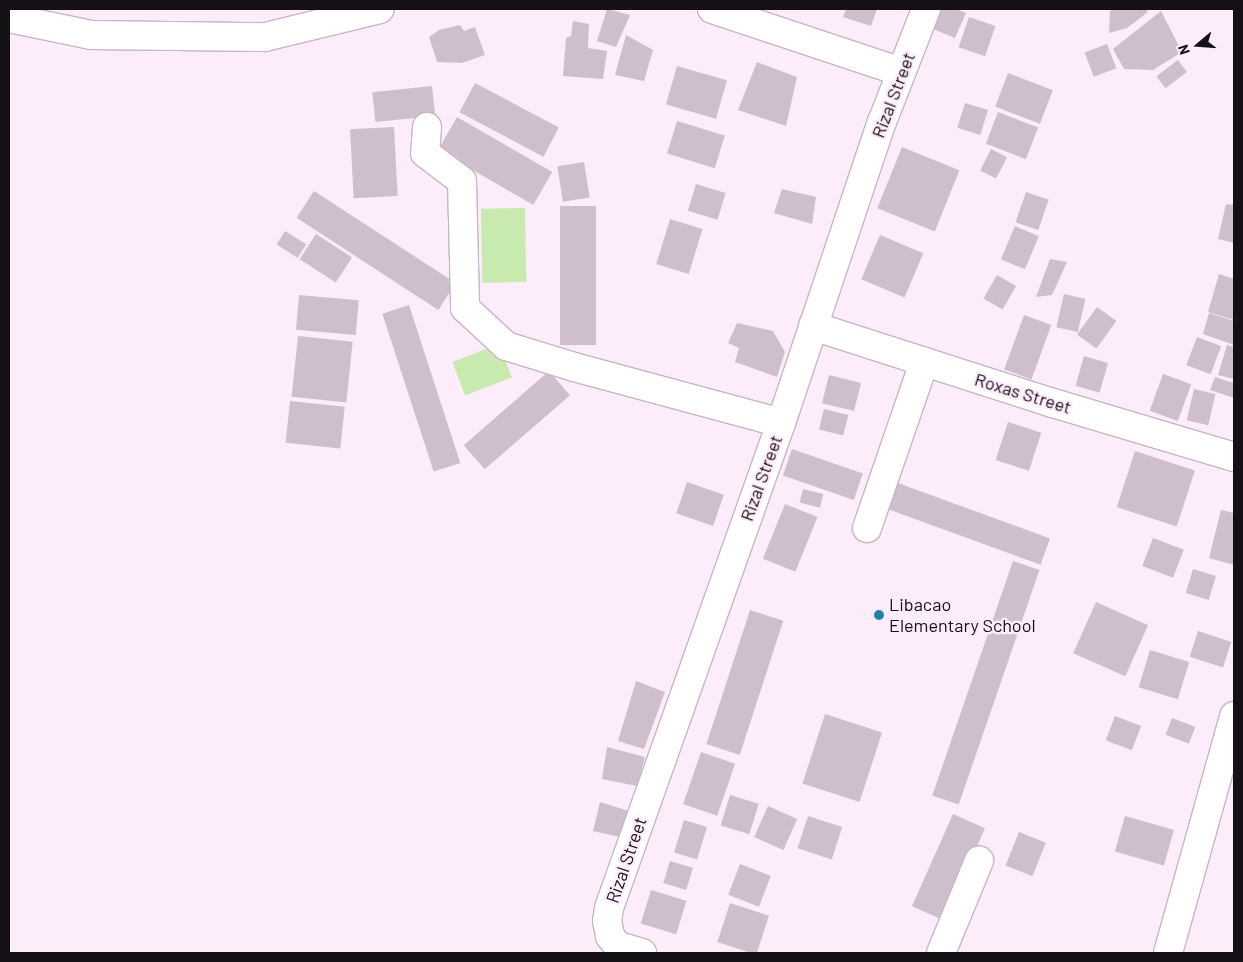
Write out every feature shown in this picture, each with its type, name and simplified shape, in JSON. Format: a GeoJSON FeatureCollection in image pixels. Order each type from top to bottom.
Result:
{"type":"FeatureCollection","features":[{"type":"Feature","properties":{"kind":"street"},"geometry":{"type":"LineString","coordinates":[[9,18],[91,36],[265,37],[380,9]]}},
{"type":"Feature","properties":{"kind":"street","name":"Rizal Street"},"geometry":{"type":"LineString","coordinates":[[625,951],[610,936],[607,921],[608,908],[781,424],[901,72],[926,9]]}},
{"type":"Feature","properties":{"kind":"street"},"geometry":{"type":"LineString","coordinates":[[728,11],[901,72]]}},
{"type":"Feature","properties":{"kind":"street"},"geometry":{"type":"LineString","coordinates":[[426,127],[425,153],[462,181],[464,308],[506,346],[574,367],[781,424]]}},
{"type":"Feature","properties":{"kind":"street","name":"Roxas Street"},"geometry":{"type":"LineString","coordinates":[[813,326],[1234,457]]}},
{"type":"Feature","properties":{"kind":"street"},"geometry":{"type":"LineString","coordinates":[[868,528],[924,362]]}},
{"type":"Feature","properties":{"kind":"street"},"geometry":{"type":"LineString","coordinates":[[1168,953],[1234,716]]}},
{"type":"Feature","properties":{"kind":"street"},"geometry":{"type":"LineString","coordinates":[[940,953],[979,861]]}},
{"type":"Feature","properties":{"kind":"green space"},"geometry":{"type":"Polygon","coordinates":[[[525,208],[526,282],[482,283],[481,209],[525,208]]]}},
{"type":"Feature","properties":{"kind":"green space"},"geometry":{"type":"Polygon","coordinates":[[[499,344],[512,378],[465,396],[452,362],[499,344]]]}},
{"type":"Feature","properties":{"kind":"building"},"geometry":{"type":"Polygon","coordinates":[[[607,9],[630,15],[616,47],[597,41],[607,9]]]}},
{"type":"Feature","properties":{"kind":"building"},"geometry":{"type":"Polygon","coordinates":[[[846,9],[877,9],[871,26],[843,17],[846,9]]]}},
{"type":"Feature","properties":{"kind":"building"},"geometry":{"type":"Polygon","coordinates":[[[941,9],[956,9],[966,13],[955,38],[933,29],[941,9]]]}},
{"type":"Feature","properties":{"kind":"building"},"geometry":{"type":"Polygon","coordinates":[[[1114,9],[1146,9],[1148,12],[1127,28],[1109,33],[1110,11],[1114,9]]]}},
{"type":"Feature","properties":{"kind":"building"},"geometry":{"type":"Polygon","coordinates":[[[1161,11],[1182,52],[1153,70],[1124,69],[1113,49],[1161,11]]]}},
{"type":"Feature","properties":{"kind":"building"},"geometry":{"type":"Polygon","coordinates":[[[969,17],[995,26],[985,56],[959,47],[969,17]]]}},
{"type":"Feature","properties":{"kind":"building"},"geometry":{"type":"Polygon","coordinates":[[[573,21],[589,24],[588,48],[607,51],[603,79],[563,76],[566,38],[571,36],[573,21]]]}},
{"type":"Feature","properties":{"kind":"building"},"geometry":{"type":"Polygon","coordinates":[[[460,25],[464,31],[475,27],[485,55],[462,63],[437,62],[429,37],[439,30],[460,25]]]}},
{"type":"Feature","properties":{"kind":"building"},"geometry":{"type":"Polygon","coordinates":[[[626,35],[653,50],[644,81],[615,75],[626,35]]]}},
{"type":"Feature","properties":{"kind":"building"},"geometry":{"type":"Polygon","coordinates":[[[1107,44],[1116,68],[1094,77],[1085,53],[1107,44]]]}},
{"type":"Feature","properties":{"kind":"building"},"geometry":{"type":"Polygon","coordinates":[[[1178,60],[1187,72],[1165,88],[1156,76],[1178,60]]]}},
{"type":"Feature","properties":{"kind":"building"},"geometry":{"type":"Polygon","coordinates":[[[757,62],[797,77],[786,126],[738,110],[757,62]]]}},
{"type":"Feature","properties":{"kind":"building"},"geometry":{"type":"Polygon","coordinates":[[[677,66],[727,80],[716,119],[666,104],[677,66]]]}},
{"type":"Feature","properties":{"kind":"building"},"geometry":{"type":"Polygon","coordinates":[[[1008,73],[1053,90],[1040,124],[995,107],[1008,73]]]}},
{"type":"Feature","properties":{"kind":"building"},"geometry":{"type":"Polygon","coordinates":[[[475,83],[559,128],[543,157],[460,112],[475,83]]]}},
{"type":"Feature","properties":{"kind":"building"},"geometry":{"type":"Polygon","coordinates":[[[432,86],[435,116],[375,122],[372,92],[432,86]]]}},
{"type":"Feature","properties":{"kind":"building"},"geometry":{"type":"Polygon","coordinates":[[[965,103],[988,110],[980,135],[957,128],[965,103]]]}},
{"type":"Feature","properties":{"kind":"building"},"geometry":{"type":"Polygon","coordinates":[[[998,112],[1038,127],[1026,159],[986,144],[998,112]]]}},
{"type":"Feature","properties":{"kind":"building"},"geometry":{"type":"Polygon","coordinates":[[[457,117],[552,172],[533,205],[438,150],[457,117]]]}},
{"type":"Feature","properties":{"kind":"building"},"geometry":{"type":"Polygon","coordinates":[[[677,121],[725,136],[715,168],[667,154],[677,121]]]}},
{"type":"Feature","properties":{"kind":"building"},"geometry":{"type":"Polygon","coordinates":[[[394,127],[398,196],[354,198],[350,129],[394,127]]]}},
{"type":"Feature","properties":{"kind":"building"},"geometry":{"type":"Polygon","coordinates":[[[902,147],[959,170],[935,231],[877,208],[902,147]]]}},
{"type":"Feature","properties":{"kind":"building"},"geometry":{"type":"Polygon","coordinates":[[[991,149],[1007,157],[996,179],[980,170],[991,149]]]}},
{"type":"Feature","properties":{"kind":"building"},"geometry":{"type":"Polygon","coordinates":[[[584,162],[590,198],[563,202],[557,166],[584,162]]]}},
{"type":"Feature","properties":{"kind":"building"},"geometry":{"type":"Polygon","coordinates":[[[696,184],[726,193],[717,220],[688,211],[696,184]]]}},
{"type":"Feature","properties":{"kind":"building"},"geometry":{"type":"Polygon","coordinates":[[[782,189],[816,197],[812,224],[774,213],[782,189]]]}},
{"type":"Feature","properties":{"kind":"building"},"geometry":{"type":"Polygon","coordinates":[[[314,191],[456,283],[438,310],[297,218],[314,191]]]}},
{"type":"Feature","properties":{"kind":"building"},"geometry":{"type":"Polygon","coordinates":[[[1026,192],[1049,200],[1038,230],[1016,222],[1026,192]]]}},
{"type":"Feature","properties":{"kind":"building"},"geometry":{"type":"Polygon","coordinates":[[[1226,204],[1234,205],[1234,243],[1218,239],[1226,204]]]}},
{"type":"Feature","properties":{"kind":"building"},"geometry":{"type":"Polygon","coordinates":[[[560,206],[596,206],[596,345],[560,345],[560,206]]]}},
{"type":"Feature","properties":{"kind":"building"},"geometry":{"type":"Polygon","coordinates":[[[670,219],[703,229],[689,274],[656,264],[670,219]]]}},
{"type":"Feature","properties":{"kind":"building"},"geometry":{"type":"Polygon","coordinates":[[[1015,226],[1039,236],[1025,269],[1001,259],[1015,226]]]}},
{"type":"Feature","properties":{"kind":"building"},"geometry":{"type":"Polygon","coordinates":[[[285,231],[306,244],[298,258],[277,245],[285,231]]]}},
{"type":"Feature","properties":{"kind":"building"},"geometry":{"type":"Polygon","coordinates":[[[316,234],[352,257],[336,283],[300,259],[316,234]]]}},
{"type":"Feature","properties":{"kind":"building"},"geometry":{"type":"Polygon","coordinates":[[[880,235],[923,253],[905,298],[861,279],[880,235]]]}},
{"type":"Feature","properties":{"kind":"building"},"geometry":{"type":"Polygon","coordinates":[[[1050,259],[1067,262],[1052,295],[1036,297],[1050,259]]]}},
{"type":"Feature","properties":{"kind":"building"},"geometry":{"type":"Polygon","coordinates":[[[1219,274],[1234,279],[1234,320],[1208,312],[1219,274]]]}},
{"type":"Feature","properties":{"kind":"building"},"geometry":{"type":"Polygon","coordinates":[[[997,275],[1016,286],[1003,309],[984,298],[997,275]]]}},
{"type":"Feature","properties":{"kind":"building"},"geometry":{"type":"Polygon","coordinates":[[[1064,294],[1085,299],[1078,332],[1056,327],[1064,294]]]}},
{"type":"Feature","properties":{"kind":"building"},"geometry":{"type":"Polygon","coordinates":[[[299,295],[359,300],[356,335],[296,330],[299,295]]]}},
{"type":"Feature","properties":{"kind":"building"},"geometry":{"type":"Polygon","coordinates":[[[409,305],[460,463],[434,472],[382,314],[409,305]]]}},
{"type":"Feature","properties":{"kind":"building"},"geometry":{"type":"Polygon","coordinates":[[[1097,307],[1116,321],[1096,349],[1077,335],[1097,307]]]}},
{"type":"Feature","properties":{"kind":"building"},"geometry":{"type":"Polygon","coordinates":[[[1209,313],[1234,321],[1234,345],[1203,334],[1209,313]]]}},
{"type":"Feature","properties":{"kind":"building"},"geometry":{"type":"Polygon","coordinates":[[[1024,315],[1051,325],[1031,379],[1004,370],[1024,315]]]}},
{"type":"Feature","properties":{"kind":"building"},"geometry":{"type":"Polygon","coordinates":[[[737,323],[773,331],[785,352],[777,377],[735,362],[739,348],[728,343],[737,323]]]}},
{"type":"Feature","properties":{"kind":"building"},"geometry":{"type":"Polygon","coordinates":[[[298,336],[353,342],[346,402],[292,397],[298,336]]]}},
{"type":"Feature","properties":{"kind":"building"},"geometry":{"type":"Polygon","coordinates":[[[1197,337],[1221,346],[1211,374],[1186,365],[1197,337]]]}},
{"type":"Feature","properties":{"kind":"building"},"geometry":{"type":"Polygon","coordinates":[[[1227,345],[1234,347],[1234,379],[1218,375],[1227,345]]]}},
{"type":"Feature","properties":{"kind":"building"},"geometry":{"type":"Polygon","coordinates":[[[1084,356],[1108,363],[1099,393],[1075,386],[1084,356]]]}},
{"type":"Feature","properties":{"kind":"building"},"geometry":{"type":"Polygon","coordinates":[[[549,371],[570,395],[485,469],[464,445],[549,371]]]}},
{"type":"Feature","properties":{"kind":"building"},"geometry":{"type":"Polygon","coordinates":[[[1163,374],[1191,384],[1178,421],[1150,411],[1163,374]]]}},
{"type":"Feature","properties":{"kind":"building"},"geometry":{"type":"Polygon","coordinates":[[[829,375],[861,383],[854,411],[822,403],[829,375]]]}},
{"type":"Feature","properties":{"kind":"building"},"geometry":{"type":"Polygon","coordinates":[[[1215,377],[1234,383],[1234,398],[1210,390],[1215,377]]]}},
{"type":"Feature","properties":{"kind":"building"},"geometry":{"type":"Polygon","coordinates":[[[1194,389],[1215,394],[1208,425],[1187,420],[1194,389]]]}},
{"type":"Feature","properties":{"kind":"building"},"geometry":{"type":"Polygon","coordinates":[[[290,401],[345,407],[340,449],[286,443],[290,401]]]}},
{"type":"Feature","properties":{"kind":"building"},"geometry":{"type":"Polygon","coordinates":[[[824,409],[848,415],[843,435],[819,429],[824,409]]]}},
{"type":"Feature","properties":{"kind":"building"},"geometry":{"type":"Polygon","coordinates":[[[1008,422],[1041,433],[1029,471],[996,460],[1008,422]]]}},
{"type":"Feature","properties":{"kind":"building"},"geometry":{"type":"Polygon","coordinates":[[[792,449],[863,473],[854,500],[783,475],[792,449]]]}},
{"type":"Feature","properties":{"kind":"building"},"geometry":{"type":"Polygon","coordinates":[[[1135,451],[1195,470],[1177,527],[1117,507],[1135,451]]]}},
{"type":"Feature","properties":{"kind":"building"},"geometry":{"type":"Polygon","coordinates":[[[687,482],[724,495],[713,526],[676,513],[687,482]]]}},
{"type":"Feature","properties":{"kind":"building"},"geometry":{"type":"Polygon","coordinates":[[[895,482],[1050,538],[1040,565],[885,508],[895,482]]]}},
{"type":"Feature","properties":{"kind":"building"},"geometry":{"type":"Polygon","coordinates":[[[803,489],[823,494],[820,508],[800,503],[803,489]]]}},
{"type":"Feature","properties":{"kind":"building"},"geometry":{"type":"Polygon","coordinates":[[[785,504],[817,517],[795,572],[763,559],[785,504]]]}},
{"type":"Feature","properties":{"kind":"building"},"geometry":{"type":"Polygon","coordinates":[[[1221,510],[1234,513],[1234,565],[1209,558],[1221,510]]]}},
{"type":"Feature","properties":{"kind":"building"},"geometry":{"type":"Polygon","coordinates":[[[1153,538],[1184,550],[1173,578],[1142,566],[1153,538]]]}},
{"type":"Feature","properties":{"kind":"building"},"geometry":{"type":"Polygon","coordinates":[[[1013,561],[1039,570],[959,805],[932,795],[1013,561]]]}},
{"type":"Feature","properties":{"kind":"building"},"geometry":{"type":"Polygon","coordinates":[[[1193,569],[1216,576],[1209,600],[1186,593],[1193,569]]]}},
{"type":"Feature","properties":{"kind":"building"},"geometry":{"type":"Polygon","coordinates":[[[1096,602],[1148,625],[1125,676],[1073,653],[1096,602]]]}},
{"type":"Feature","properties":{"kind":"building"},"geometry":{"type":"Polygon","coordinates":[[[750,610],[783,621],[740,755],[706,744],[750,610]]]}},
{"type":"Feature","properties":{"kind":"building"},"geometry":{"type":"Polygon","coordinates":[[[1198,631],[1231,642],[1223,667],[1190,657],[1198,631]]]}},
{"type":"Feature","properties":{"kind":"building"},"geometry":{"type":"Polygon","coordinates":[[[1150,650],[1189,662],[1178,699],[1139,687],[1150,650]]]}},
{"type":"Feature","properties":{"kind":"building"},"geometry":{"type":"Polygon","coordinates":[[[636,681],[665,692],[644,749],[618,741],[636,681]]]}},
{"type":"Feature","properties":{"kind":"building"},"geometry":{"type":"Polygon","coordinates":[[[825,714],[882,733],[860,802],[802,783],[825,714]]]}},
{"type":"Feature","properties":{"kind":"building"},"geometry":{"type":"Polygon","coordinates":[[[1115,716],[1141,726],[1132,750],[1106,740],[1115,716]]]}},
{"type":"Feature","properties":{"kind":"building"},"geometry":{"type":"Polygon","coordinates":[[[1172,718],[1195,727],[1189,744],[1166,735],[1172,718]]]}},
{"type":"Feature","properties":{"kind":"building"},"geometry":{"type":"Polygon","coordinates":[[[607,747],[645,757],[637,786],[602,779],[607,747]]]}},
{"type":"Feature","properties":{"kind":"building"},"geometry":{"type":"Polygon","coordinates":[[[701,752],[735,764],[717,816],[683,804],[701,752]]]}},
{"type":"Feature","properties":{"kind":"building"},"geometry":{"type":"Polygon","coordinates":[[[730,795],[759,804],[749,834],[721,826],[730,795]]]}},
{"type":"Feature","properties":{"kind":"building"},"geometry":{"type":"Polygon","coordinates":[[[600,802],[629,811],[620,837],[593,831],[600,802]]]}},
{"type":"Feature","properties":{"kind":"building"},"geometry":{"type":"Polygon","coordinates":[[[768,806],[797,819],[783,850],[754,837],[768,806]]]}},
{"type":"Feature","properties":{"kind":"building"},"geometry":{"type":"Polygon","coordinates":[[[953,814],[985,828],[944,921],[912,906],[953,814]]]}},
{"type":"Feature","properties":{"kind":"building"},"geometry":{"type":"Polygon","coordinates":[[[808,816],[842,827],[832,859],[797,848],[808,816]]]}},
{"type":"Feature","properties":{"kind":"building"},"geometry":{"type":"Polygon","coordinates":[[[1125,816],[1174,830],[1164,866],[1115,852],[1125,816]]]}},
{"type":"Feature","properties":{"kind":"building"},"geometry":{"type":"Polygon","coordinates":[[[684,820],[707,827],[697,860],[674,853],[684,820]]]}},
{"type":"Feature","properties":{"kind":"building"},"geometry":{"type":"Polygon","coordinates":[[[1019,832],[1046,843],[1032,876],[1006,865],[1019,832]]]}},
{"type":"Feature","properties":{"kind":"building"},"geometry":{"type":"Polygon","coordinates":[[[670,861],[693,868],[686,890],[663,883],[670,861]]]}},
{"type":"Feature","properties":{"kind":"building"},"geometry":{"type":"Polygon","coordinates":[[[740,864],[771,876],[759,907],[728,895],[740,864]]]}},
{"type":"Feature","properties":{"kind":"building"},"geometry":{"type":"Polygon","coordinates":[[[651,890],[686,901],[676,934],[641,923],[651,890]]]}},
{"type":"Feature","properties":{"kind":"building"},"geometry":{"type":"Polygon","coordinates":[[[730,903],[769,916],[757,953],[751,953],[717,942],[730,903]]]}},
{"type":"Feature","properties":{"kind":"place","name":"Libacao Elementary School"},"geometry":{"type":"Point","coordinates":[879,615]}}]}
